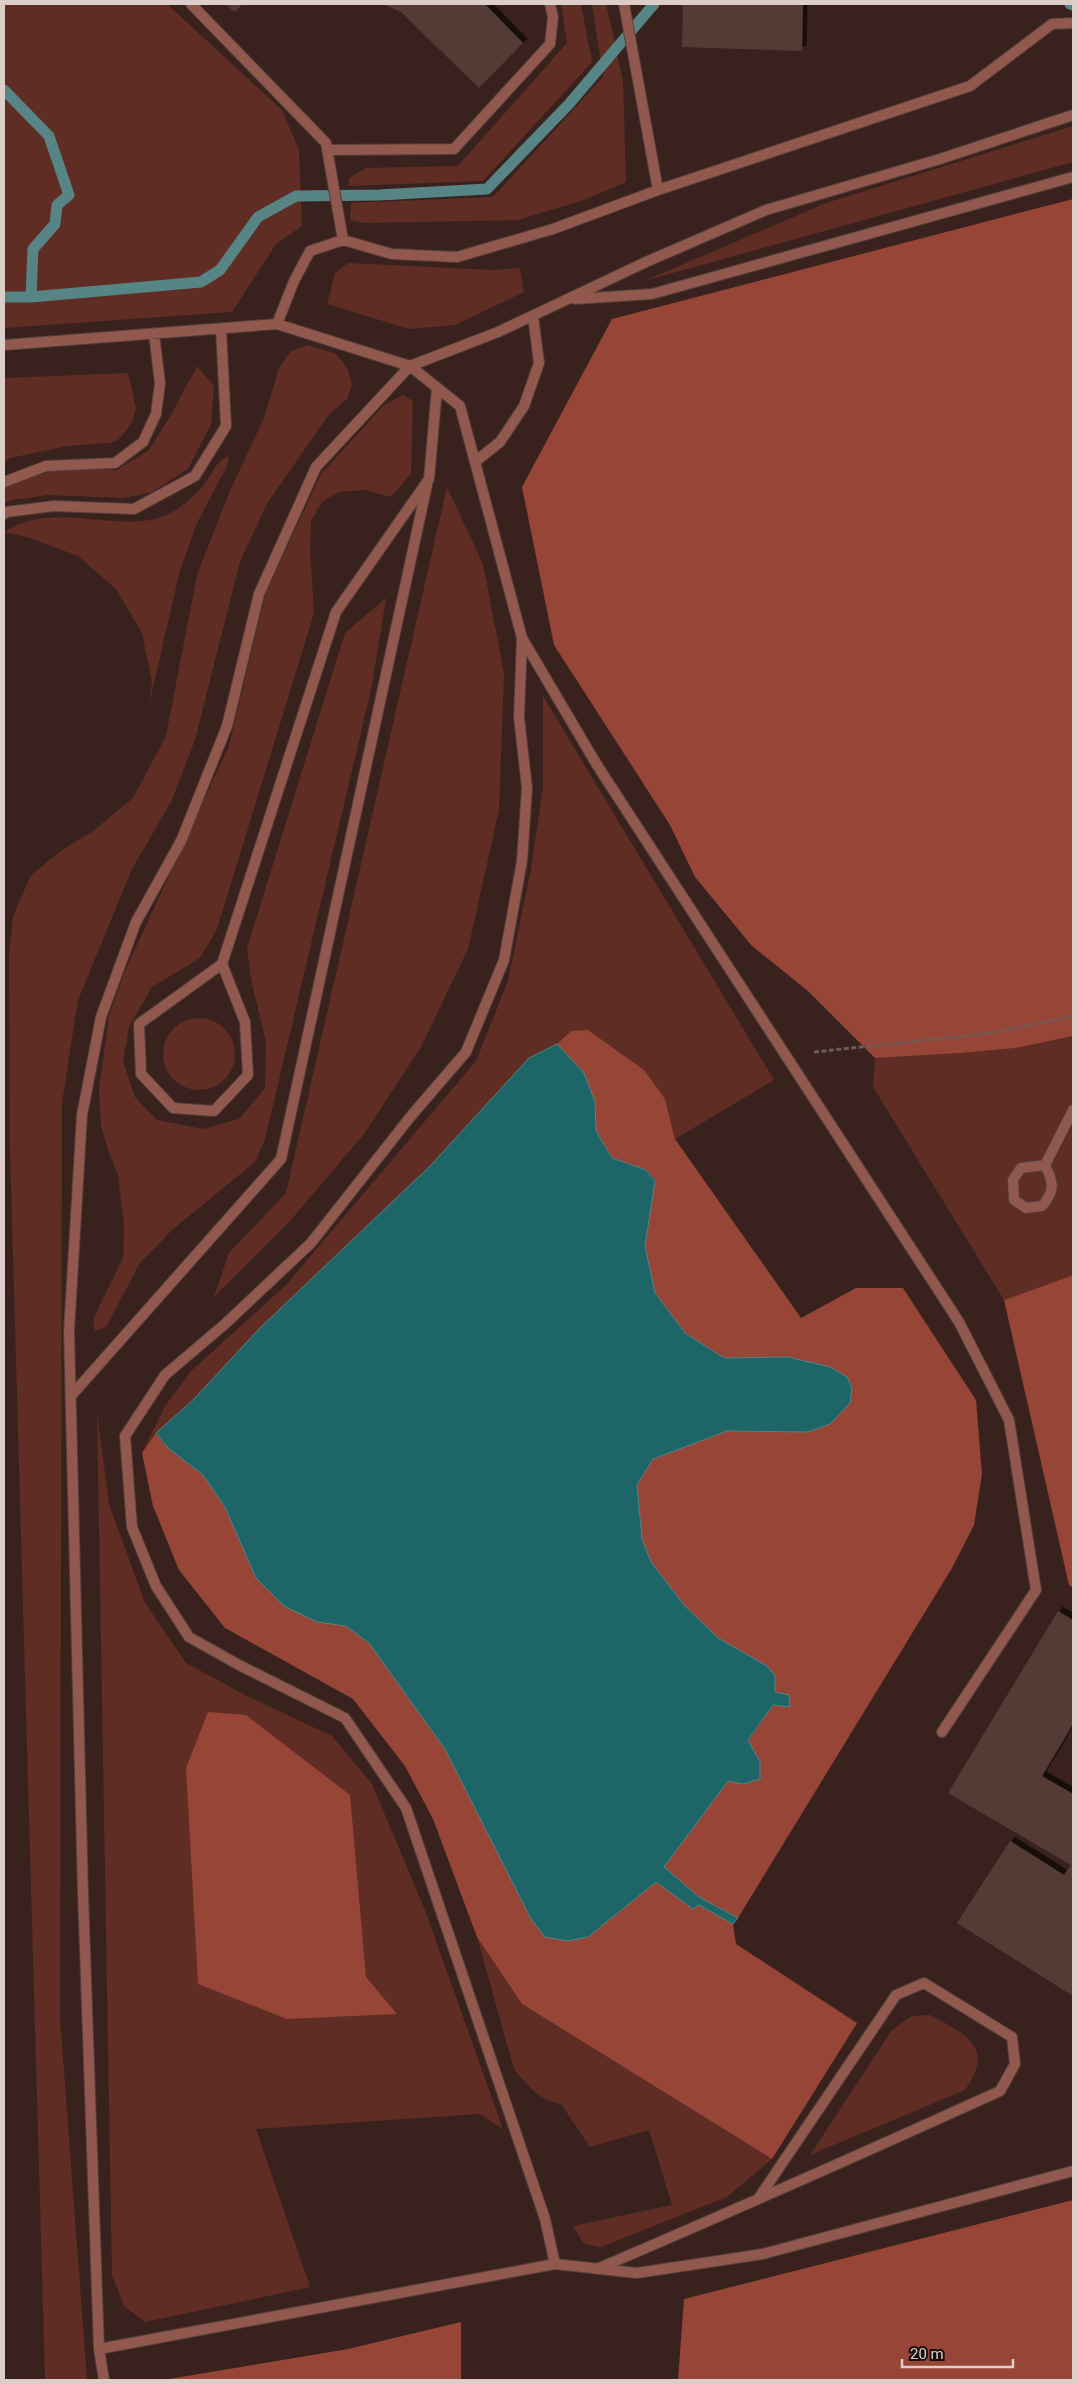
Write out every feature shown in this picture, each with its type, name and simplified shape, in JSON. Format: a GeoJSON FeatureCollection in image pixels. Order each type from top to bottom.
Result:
{"type":"FeatureCollection","features":[{"type":"Feature","properties":{"kind":"lane"},"geometry":{"type":"LineString","coordinates":[[191,4],[326,143],[343,240]]}},
{"type":"Feature","properties":{"kind":"lane"},"geometry":{"type":"LineString","coordinates":[[328,150],[454,149],[550,44],[553,17],[550,4]]}},
{"type":"Feature","properties":{"kind":"lane"},"geometry":{"type":"LineString","coordinates":[[624,4],[658,190]]}},
{"type":"Feature","properties":{"kind":"lane"},"geometry":{"type":"LineString","coordinates":[[277,324],[294,281],[310,251],[343,240],[392,254],[457,257],[553,229],[658,190],[970,86],[1052,24],[1073,23]]}},
{"type":"Feature","properties":{"kind":"lane"},"geometry":{"type":"LineString","coordinates":[[104,2380],[99,2349],[83,1894],[69,1331],[82,1114],[100,1017],[136,922],[182,841],[227,726],[259,594],[316,467],[410,366],[498,332],[646,262],[766,210],[940,158],[1073,115]]}},
{"type":"Feature","properties":{"kind":"lane"},"geometry":{"type":"LineString","coordinates":[[569,299],[652,294],[1073,177]]}},
{"type":"Feature","properties":{"kind":"lane"},"geometry":{"type":"LineString","coordinates":[[476,461],[500,442],[524,406],[539,363],[533,316]]}},
{"type":"Feature","properties":{"kind":"lane"},"geometry":{"type":"LineString","coordinates":[[4,345],[277,324],[410,366],[460,406],[522,638],[597,765],[959,1322],[1009,1420],[1036,1590],[942,1732]]}},
{"type":"Feature","properties":{"kind":"lane"},"geometry":{"type":"LineString","coordinates":[[4,514],[6,512],[54,506],[134,510],[195,476],[226,426],[221,329]]}},
{"type":"Feature","properties":{"kind":"lane"},"geometry":{"type":"LineString","coordinates":[[4,482],[46,466],[115,463],[143,442],[156,414],[160,383],[154,334]]}},
{"type":"Feature","properties":{"kind":"lane"},"geometry":{"type":"LineString","coordinates":[[71,1396],[281,1159],[429,479],[437,388]]}},
{"type":"Feature","properties":{"kind":"lane"},"geometry":{"type":"LineString","coordinates":[[222,964],[244,1022],[248,1075],[214,1111],[173,1108],[141,1074],[139,1024],[222,964],[336,612],[429,479]]}},
{"type":"Feature","properties":{"kind":"lane"},"geometry":{"type":"LineString","coordinates":[[522,638],[519,717],[527,788],[522,861],[504,960],[466,1052],[411,1116],[311,1243],[225,1324],[165,1375],[126,1436],[132,1526],[156,1586],[189,1637],[239,1665],[345,1718],[406,1808],[545,2218],[555,2264]]}},
{"type":"Feature","properties":{"kind":"lane"},"geometry":{"type":"LineString","coordinates":[[1045,1165],[1073,1110]]}},
{"type":"Feature","properties":{"kind":"lane"},"geometry":{"type":"LineString","coordinates":[[1045,1165],[1052,1178],[1052,1195],[1042,1206],[1026,1208],[1014,1200],[1013,1180],[1021,1168],[1045,1165]]}},
{"type":"Feature","properties":{"kind":"lane"},"geometry":{"type":"LineString","coordinates":[[596,2269],[758,2199],[1000,2092],[1015,2064],[1012,2037],[924,1983],[896,1995],[758,2199]]}},
{"type":"Feature","properties":{"kind":"lane"},"geometry":{"type":"LineString","coordinates":[[99,2349],[555,2264],[637,2273],[764,2254],[1073,2171]]}},
{"type":"Feature","properties":{"kind":"path"},"geometry":{"type":"LineString","coordinates":[[786,1055],[992,1033],[1073,1016]]}},
{"type":"Feature","properties":{"kind":"shaded area"},"geometry":{"type":"Polygon","coordinates":[[[4,4],[167,4],[282,110],[299,150],[302,226],[276,244],[232,312],[4,328],[4,4]]]}},
{"type":"Feature","properties":{"kind":"shaded area"},"geometry":{"type":"Polygon","coordinates":[[[561,4],[581,4],[592,62],[483,181],[349,186],[349,178],[366,168],[458,166],[567,43],[561,4]]]}},
{"type":"Feature","properties":{"kind":"shaded area"},"geometry":{"type":"Polygon","coordinates":[[[592,4],[606,4],[623,81],[626,182],[584,200],[518,220],[365,223],[350,220],[351,203],[493,197],[603,77],[592,4]]]}},
{"type":"Feature","properties":{"kind":"shaded area"},"geometry":{"type":"Polygon","coordinates":[[[1073,126],[1073,162],[644,281],[826,203],[1073,126]]]}},
{"type":"Feature","properties":{"kind":"shaded area"},"geometry":{"type":"Polygon","coordinates":[[[1073,199],[1073,1036],[1016,1048],[875,1058],[808,991],[752,946],[695,877],[670,825],[554,645],[522,487],[612,319],[1073,199]]]}},
{"type":"Feature","properties":{"kind":"shaded area"},"geometry":{"type":"Polygon","coordinates":[[[348,263],[491,270],[520,268],[524,292],[455,325],[409,329],[327,304],[335,273],[348,263]]]}},
{"type":"Feature","properties":{"kind":"shaded area"},"geometry":{"type":"Polygon","coordinates":[[[308,345],[336,354],[348,369],[352,385],[347,399],[330,413],[268,502],[240,561],[195,740],[171,802],[132,869],[78,1000],[62,1103],[60,2017],[87,2380],[45,2380],[10,1150],[9,957],[13,916],[31,875],[62,850],[93,831],[133,798],[166,736],[197,575],[229,493],[264,418],[279,368],[291,351],[308,345]]]}},
{"type":"Feature","properties":{"kind":"shaded area"},"geometry":{"type":"Polygon","coordinates":[[[197,366],[214,386],[211,424],[188,469],[152,492],[125,498],[48,495],[12,500],[4,503],[4,487],[54,470],[117,470],[149,450],[172,413],[197,366]]]}},
{"type":"Feature","properties":{"kind":"shaded area"},"geometry":{"type":"Polygon","coordinates":[[[128,373],[136,408],[132,423],[118,440],[109,443],[68,446],[10,458],[4,462],[4,378],[128,373]]]}},
{"type":"Feature","properties":{"kind":"shaded area"},"geometry":{"type":"Polygon","coordinates":[[[403,395],[413,401],[411,474],[391,497],[365,490],[339,492],[322,502],[311,521],[310,553],[314,613],[217,929],[200,958],[152,987],[129,1027],[123,1062],[135,1097],[157,1120],[203,1129],[239,1119],[265,1088],[266,1041],[251,980],[247,948],[345,633],[386,598],[371,690],[265,1139],[255,1162],[172,1230],[140,1263],[106,1327],[95,1331],[93,1319],[123,1258],[124,1227],[118,1175],[101,1126],[99,1089],[109,1016],[124,973],[229,746],[265,595],[321,474],[384,405],[403,395]]]}},
{"type":"Feature","properties":{"kind":"shaded area"},"geometry":{"type":"Polygon","coordinates":[[[229,456],[227,466],[197,523],[179,574],[149,705],[152,682],[142,633],[116,589],[78,556],[30,538],[4,532],[26,522],[44,518],[60,517],[123,522],[162,517],[175,511],[193,497],[217,465],[229,456]]]}},
{"type":"Feature","properties":{"kind":"shaded area"},"geometry":{"type":"Polygon","coordinates":[[[447,487],[483,564],[504,673],[499,810],[468,949],[421,1047],[364,1134],[289,1222],[214,1297],[229,1253],[286,1193],[447,487]]]}},
{"type":"Feature","properties":{"kind":"shaded area"},"geometry":{"type":"Polygon","coordinates":[[[543,696],[774,1080],[675,1139],[665,1099],[571,1031],[557,1044],[529,1058],[431,1165],[193,1400],[156,1433],[142,1453],[165,1406],[191,1371],[286,1285],[476,1061],[508,981],[531,869],[543,787],[543,696]]]}},
{"type":"Feature","properties":{"kind":"shaded area"},"geometry":{"type":"Polygon","coordinates":[[[206,1018],[225,1028],[233,1040],[235,1054],[233,1068],[225,1080],[213,1088],[192,1090],[173,1080],[165,1068],[163,1047],[173,1028],[185,1020],[206,1018]]]}},
{"type":"Feature","properties":{"kind":"shaded area"},"geometry":{"type":"Polygon","coordinates":[[[588,1030],[644,1070],[665,1099],[675,1139],[801,1318],[856,1288],[903,1288],[976,1400],[982,1474],[974,1525],[952,1568],[738,1918],[699,1897],[664,1867],[728,1781],[743,1784],[760,1762],[748,1741],[773,1705],[775,1676],[718,1638],[684,1605],[651,1562],[642,1539],[637,1485],[653,1459],[727,1431],[808,1432],[830,1424],[788,1357],[724,1358],[685,1333],[655,1293],[645,1246],[655,1180],[646,1170],[612,1158],[596,1131],[595,1102],[584,1073],[557,1044],[571,1031],[588,1030]]]}},
{"type":"Feature","properties":{"kind":"shaded area"},"geometry":{"type":"Polygon","coordinates":[[[1073,1036],[1073,1275],[1004,1300],[873,1087],[875,1058],[1016,1048],[1073,1036]]]}},
{"type":"Feature","properties":{"kind":"shaded area"},"geometry":{"type":"Polygon","coordinates":[[[1073,1275],[1073,1588],[1069,1585],[1004,1300],[1073,1275]]]}},
{"type":"Feature","properties":{"kind":"shaded area"},"geometry":{"type":"Polygon","coordinates":[[[97,1412],[109,1504],[145,1603],[186,1663],[249,1697],[332,1736],[372,1784],[425,1910],[503,2129],[480,2114],[256,2129],[310,2287],[145,2322],[124,2306],[112,2275],[97,1412]]]}},
{"type":"Feature","properties":{"kind":"shaded area"},"geometry":{"type":"Polygon","coordinates":[[[156,1433],[164,1444],[203,1475],[225,1507],[256,1578],[317,1621],[346,1626],[369,1643],[445,1749],[531,1919],[545,1937],[588,1937],[656,1882],[693,1909],[699,1905],[733,1924],[736,1944],[857,2023],[772,2159],[522,2004],[477,1937],[433,1819],[405,1766],[353,1699],[225,1628],[179,1570],[153,1506],[142,1453],[156,1433]]]}},
{"type":"Feature","properties":{"kind":"shaded area"},"geometry":{"type":"Polygon","coordinates":[[[208,1712],[246,1715],[350,1795],[366,1977],[397,2014],[287,2019],[198,1984],[186,1768],[208,1712]]]}},
{"type":"Feature","properties":{"kind":"shaded area"},"geometry":{"type":"Polygon","coordinates":[[[477,1937],[522,2004],[772,2159],[727,2197],[601,2247],[584,2244],[573,2226],[672,2205],[649,2130],[590,2147],[561,2104],[540,2096],[524,2081],[514,2069],[477,1937]]]}},
{"type":"Feature","properties":{"kind":"shaded area"},"geometry":{"type":"Polygon","coordinates":[[[930,2015],[964,2035],[976,2050],[978,2059],[976,2069],[973,2078],[965,2090],[810,2155],[892,2030],[912,2016],[930,2015]]]}},
{"type":"Feature","properties":{"kind":"shaded area"},"geometry":{"type":"Polygon","coordinates":[[[1073,2200],[1073,2380],[678,2380],[684,2299],[1073,2200]]]}},
{"type":"Feature","properties":{"kind":"shaded area"},"geometry":{"type":"Polygon","coordinates":[[[461,2322],[461,2380],[163,2380],[348,2349],[461,2322]]]}},
{"type":"Feature","properties":{"kind":"water"},"geometry":{"type":"Polygon","coordinates":[[[557,1044],[584,1073],[595,1102],[596,1131],[612,1158],[646,1170],[655,1181],[645,1246],[655,1293],[685,1333],[724,1358],[788,1357],[830,1367],[847,1377],[852,1388],[850,1403],[830,1424],[808,1432],[727,1431],[653,1459],[637,1485],[642,1539],[651,1562],[684,1605],[718,1638],[767,1666],[775,1676],[775,1692],[789,1695],[790,1707],[773,1705],[748,1740],[760,1762],[760,1779],[743,1784],[728,1781],[664,1867],[699,1897],[738,1918],[733,1924],[699,1905],[693,1909],[656,1882],[588,1937],[568,1941],[545,1937],[531,1919],[445,1749],[369,1643],[346,1626],[317,1622],[284,1606],[256,1578],[225,1507],[203,1475],[168,1448],[156,1433],[193,1400],[259,1329],[431,1165],[529,1058],[557,1044]]]}},
{"type":"Feature","properties":{"kind":"building"},"geometry":{"type":"Polygon","coordinates":[[[226,4],[243,4],[234,12],[226,4]]]}},
{"type":"Feature","properties":{"kind":"building"},"geometry":{"type":"Polygon","coordinates":[[[383,4],[485,4],[523,43],[479,88],[401,12],[383,4]]]}},
{"type":"Feature","properties":{"kind":"building"},"geometry":{"type":"Polygon","coordinates":[[[683,4],[803,4],[802,51],[682,47],[683,4]]]}},
{"type":"Feature","properties":{"kind":"building"},"geometry":{"type":"Polygon","coordinates":[[[1058,1611],[1073,1620],[1073,1724],[1042,1776],[1073,1794],[1073,1996],[957,1923],[1010,1841],[1064,1875],[1071,1865],[948,1793],[1058,1611]]]}},
{"type":"Feature","properties":{"kind":"waterway"},"geometry":{"type":"LineString","coordinates":[[4,297],[31,297],[201,282],[220,270],[258,217],[296,196],[379,195],[487,189],[569,104],[654,4]]}},
{"type":"Feature","properties":{"kind":"waterway"},"geometry":{"type":"LineString","coordinates":[[4,90],[49,136],[69,195],[57,205],[55,224],[33,249],[31,297]]}}]}
